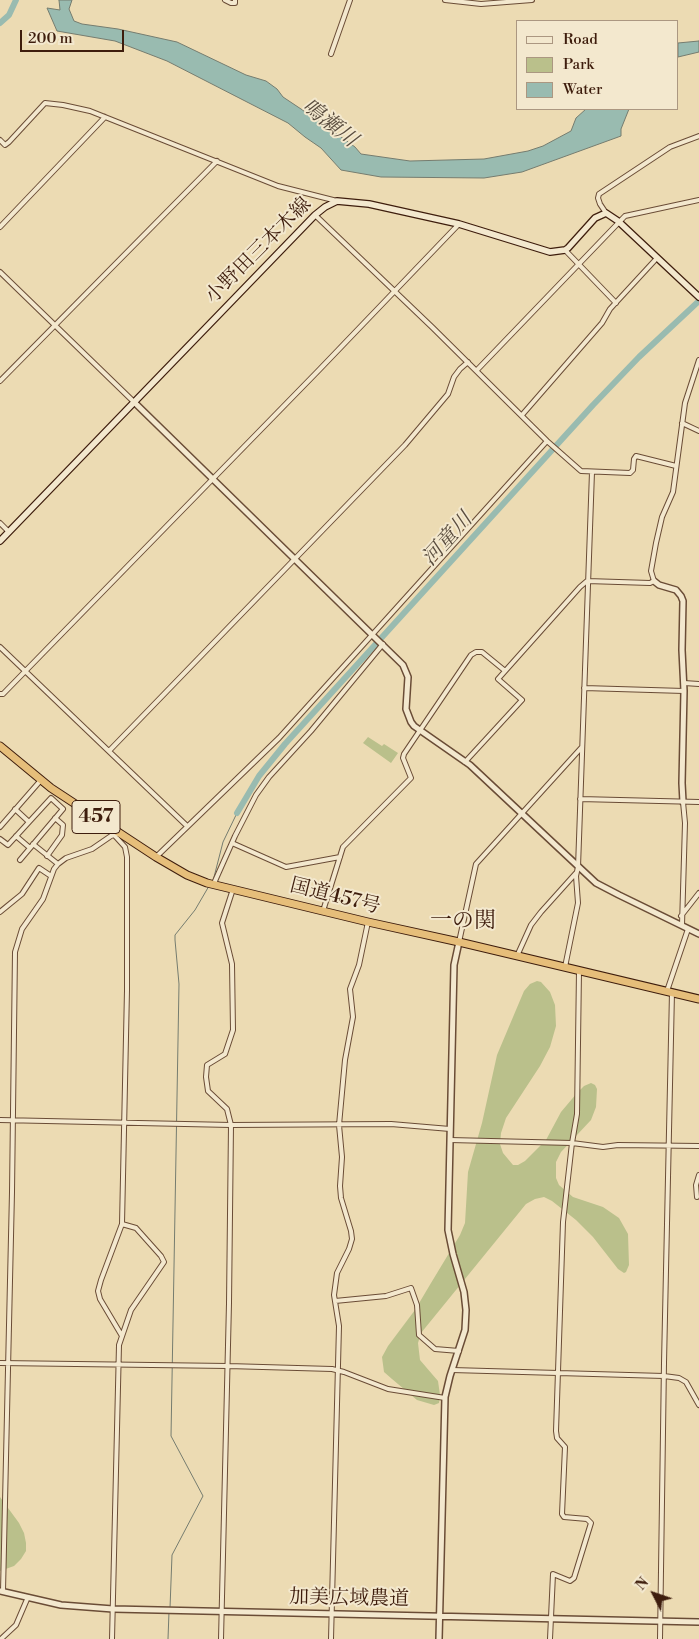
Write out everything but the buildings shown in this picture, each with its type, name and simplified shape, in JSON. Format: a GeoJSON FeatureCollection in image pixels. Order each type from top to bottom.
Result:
{"type":"FeatureCollection","features":[{"type":"Feature","properties":{"kind":"highway","name":"国道457号"},"geometry":{"type":"LineString","coordinates":[[0,746],[41,780],[117,835],[198,879],[215,885],[368,922],[699,999]]}},
{"type":"Feature","properties":{"kind":"main road","name":"小野田三本木線"},"geometry":{"type":"LineString","coordinates":[[0,541],[315,215],[336,201],[358,202],[459,224],[544,251],[556,252],[565,250]]}},
{"type":"Feature","properties":{"kind":"main road"},"geometry":{"type":"LineString","coordinates":[[565,250],[595,218],[606,213],[618,221],[697,296]]}},
{"type":"Feature","properties":{"kind":"street"},"geometry":{"type":"LineString","coordinates":[[226,0],[235,3],[235,0]]}},
{"type":"Feature","properties":{"kind":"street"},"geometry":{"type":"LineString","coordinates":[[331,54],[350,0]]}},
{"type":"Feature","properties":{"kind":"street"},"geometry":{"type":"LineString","coordinates":[[445,0],[481,4],[532,0]]}},
{"type":"Feature","properties":{"kind":"street"},"geometry":{"type":"LineString","coordinates":[[0,140],[5,145],[9,142],[46,103],[75,107],[105,117],[278,186],[336,201]]}},
{"type":"Feature","properties":{"kind":"street"},"geometry":{"type":"LineString","coordinates":[[0,227],[105,117]]}},
{"type":"Feature","properties":{"kind":"street"},"geometry":{"type":"LineString","coordinates":[[606,213],[600,204],[599,194],[670,147],[699,136]]}},
{"type":"Feature","properties":{"kind":"street"},"geometry":{"type":"LineString","coordinates":[[0,381],[217,161]]}},
{"type":"Feature","properties":{"kind":"street"},"geometry":{"type":"LineString","coordinates":[[476,370],[618,221],[631,214],[699,200]]}},
{"type":"Feature","properties":{"kind":"street"},"geometry":{"type":"LineString","coordinates":[[315,215],[548,442],[581,471],[630,473],[633,470],[636,456],[676,466]]}},
{"type":"Feature","properties":{"kind":"street"},"geometry":{"type":"LineString","coordinates":[[0,694],[3,694],[459,224]]}},
{"type":"Feature","properties":{"kind":"street"},"geometry":{"type":"LineString","coordinates":[[565,250],[616,303]]}},
{"type":"Feature","properties":{"kind":"street"},"geometry":{"type":"LineString","coordinates":[[522,415],[602,323],[616,303],[657,258]]}},
{"type":"Feature","properties":{"kind":"street"},"geometry":{"type":"LineString","coordinates":[[0,272],[403,665],[408,673],[406,709],[411,722],[420,731],[465,762],[522,814],[577,870],[604,888],[699,934]]}},
{"type":"Feature","properties":{"kind":"street"},"geometry":{"type":"LineString","coordinates":[[682,925],[685,823],[682,783],[683,601],[676,590],[659,585],[654,581],[651,571],[662,517],[673,492],[685,403],[699,360]]}},
{"type":"Feature","properties":{"kind":"street"},"geometry":{"type":"LineString","coordinates":[[109,751],[404,445],[448,394],[454,377],[468,362]]}},
{"type":"Feature","properties":{"kind":"street"},"geometry":{"type":"LineString","coordinates":[[682,423],[699,431]]}},
{"type":"Feature","properties":{"kind":"street"},"geometry":{"type":"LineString","coordinates":[[156,857],[279,738],[548,442]]}},
{"type":"Feature","properties":{"kind":"street"},"geometry":{"type":"LineString","coordinates":[[565,967],[578,903],[577,870],[592,472]]}},
{"type":"Feature","properties":{"kind":"street"},"geometry":{"type":"LineString","coordinates":[[0,522],[9,532]]}},
{"type":"Feature","properties":{"kind":"street"},"geometry":{"type":"LineString","coordinates":[[465,762],[522,700],[498,678],[547,626],[580,587],[587,581],[654,581]]}},
{"type":"Feature","properties":{"kind":"street"},"geometry":{"type":"LineString","coordinates":[[215,885],[215,881],[247,810],[269,777],[311,731],[383,644]]}},
{"type":"Feature","properties":{"kind":"street"},"geometry":{"type":"LineString","coordinates":[[0,647],[187,826]]}},
{"type":"Feature","properties":{"kind":"street"},"geometry":{"type":"LineString","coordinates":[[323,911],[343,847],[410,778],[403,756],[473,653],[482,652],[504,670]]}},
{"type":"Feature","properties":{"kind":"street"},"geometry":{"type":"LineString","coordinates":[[684,683],[699,684]]}},
{"type":"Feature","properties":{"kind":"street"},"geometry":{"type":"LineString","coordinates":[[584,688],[684,691]]}},
{"type":"Feature","properties":{"kind":"street"},"geometry":{"type":"LineString","coordinates":[[439,1639],[445,1398],[465,1330],[466,1310],[464,1292],[448,1230],[454,965],[476,864],[582,747]]}},
{"type":"Feature","properties":{"kind":"street"},"geometry":{"type":"LineString","coordinates":[[0,826],[41,780]]}},
{"type":"Feature","properties":{"kind":"street"},"geometry":{"type":"LineString","coordinates":[[57,803],[64,796]]}},
{"type":"Feature","properties":{"kind":"street"},"geometry":{"type":"LineString","coordinates":[[0,839],[8,845],[51,798],[64,809],[20,860]]}},
{"type":"Feature","properties":{"kind":"street"},"geometry":{"type":"LineString","coordinates":[[580,798],[699,802]]}},
{"type":"Feature","properties":{"kind":"street"},"geometry":{"type":"LineString","coordinates":[[15,809],[29,822]]}},
{"type":"Feature","properties":{"kind":"street"},"geometry":{"type":"LineString","coordinates":[[46,856],[62,835],[63,825],[55,818]]}},
{"type":"Feature","properties":{"kind":"street"},"geometry":{"type":"LineString","coordinates":[[1,1591],[8,1364],[15,952],[22,929],[43,899],[51,876],[58,864],[66,858],[92,849],[111,836],[117,835],[125,847],[127,857],[122,1224],[98,1291],[100,1298],[122,1336]]}},
{"type":"Feature","properties":{"kind":"street"},"geometry":{"type":"LineString","coordinates":[[16,836],[58,864]]}},
{"type":"Feature","properties":{"kind":"street"},"geometry":{"type":"LineString","coordinates":[[232,843],[286,867],[340,857]]}},
{"type":"Feature","properties":{"kind":"street"},"geometry":{"type":"LineString","coordinates":[[0,912],[22,894],[39,868],[51,876]]}},
{"type":"Feature","properties":{"kind":"street"},"geometry":{"type":"LineString","coordinates":[[517,956],[531,925],[577,870]]}},
{"type":"Feature","properties":{"kind":"street"},"geometry":{"type":"LineString","coordinates":[[221,1639],[228,1366],[231,1125],[228,1109],[208,1091],[206,1077],[207,1065],[225,1054],[233,1030],[232,964],[222,923],[233,889]]}},
{"type":"Feature","properties":{"kind":"street"},"geometry":{"type":"LineString","coordinates":[[681,916],[699,893]]}},
{"type":"Feature","properties":{"kind":"street"},"geometry":{"type":"LineString","coordinates":[[331,1639],[339,1320],[335,1301],[337,1273],[352,1239],[341,1198],[342,1157],[339,1125],[345,1060],[353,1017],[350,989],[359,965],[368,922]]}},
{"type":"Feature","properties":{"kind":"street"},"geometry":{"type":"LineString","coordinates":[[660,1639],[670,992],[688,929]]}},
{"type":"Feature","properties":{"kind":"street"},"geometry":{"type":"LineString","coordinates":[[550,1639],[553,1574],[570,1581],[574,1578],[591,1523],[588,1519],[564,1517],[562,1514],[565,1447],[556,1438],[563,1222],[578,1106],[580,971]]}},
{"type":"Feature","properties":{"kind":"street"},"geometry":{"type":"LineString","coordinates":[[0,1120],[231,1125],[391,1124],[450,1129]]}},
{"type":"Feature","properties":{"kind":"street"},"geometry":{"type":"LineString","coordinates":[[450,1140],[572,1143],[603,1147],[618,1145],[699,1146]]}},
{"type":"Feature","properties":{"kind":"street"},"geometry":{"type":"LineString","coordinates":[[698,1197],[696,1185],[699,1175]]}},
{"type":"Feature","properties":{"kind":"street"},"geometry":{"type":"LineString","coordinates":[[112,1639],[119,1345],[131,1310],[164,1262],[136,1228],[122,1224]]}},
{"type":"Feature","properties":{"kind":"street"},"geometry":{"type":"LineString","coordinates":[[335,1301],[386,1296],[411,1288],[417,1305],[419,1335],[435,1349],[459,1351]]}},
{"type":"Feature","properties":{"kind":"street"},"geometry":{"type":"LineString","coordinates":[[0,1363],[228,1366],[338,1370],[379,1387],[445,1398]]}},
{"type":"Feature","properties":{"kind":"street"},"geometry":{"type":"LineString","coordinates":[[452,1370],[557,1372],[679,1378],[686,1382],[699,1405]]}},
{"type":"Feature","properties":{"kind":"street","name":"加美広域農道"},"geometry":{"type":"LineString","coordinates":[[1,1591],[61,1605],[113,1609],[699,1622]]}},
{"type":"Feature","properties":{"kind":"street"},"geometry":{"type":"LineString","coordinates":[[1,1639],[16,1624],[28,1597]]}},
{"type":"Feature","properties":{"kind":"green space"},"geometry":{"type":"Polygon","coordinates":[[[368,737],[398,753],[391,763],[363,743],[368,737]]]}},
{"type":"Feature","properties":{"kind":"green space"},"geometry":{"type":"Polygon","coordinates":[[[537,981],[541,982],[550,992],[555,1005],[556,1026],[550,1047],[540,1066],[506,1118],[500,1144],[503,1153],[513,1165],[518,1165],[525,1161],[546,1140],[561,1112],[577,1093],[584,1086],[591,1083],[595,1085],[597,1089],[596,1107],[591,1120],[561,1152],[556,1162],[556,1178],[559,1185],[573,1197],[603,1207],[619,1218],[628,1234],[629,1265],[624,1273],[618,1269],[593,1237],[576,1220],[552,1201],[544,1197],[526,1204],[421,1333],[418,1343],[420,1360],[438,1381],[439,1403],[434,1405],[417,1400],[384,1372],[382,1357],[415,1310],[460,1235],[465,1223],[468,1172],[482,1123],[497,1055],[524,991],[530,984],[537,981]]]}},
{"type":"Feature","properties":{"kind":"green space"},"geometry":{"type":"Polygon","coordinates":[[[0,1497],[24,1533],[26,1551],[14,1566],[0,1571],[0,1497]]]}},
{"type":"Feature","properties":{"kind":"water"},"geometry":{"type":"Polygon","coordinates":[[[59,0],[72,0],[69,9],[74,21],[177,42],[246,75],[266,81],[277,89],[283,97],[355,147],[361,154],[410,161],[484,159],[528,151],[543,146],[571,131],[576,118],[585,110],[629,110],[621,129],[621,136],[522,172],[484,178],[381,177],[341,170],[321,148],[288,123],[167,61],[115,41],[57,31],[47,8],[60,10],[59,0]]]}},
{"type":"Feature","properties":{"kind":"water"},"geometry":{"type":"Polygon","coordinates":[[[699,41],[699,52],[679,57],[679,43],[699,41]]]}},
{"type":"Feature","properties":{"kind":"waterway"},"geometry":{"type":"LineString","coordinates":[[0,23],[9,15],[16,0]]}},
{"type":"Feature","properties":{"kind":"waterway","name":"河童川"},"geometry":{"type":"LineString","coordinates":[[237,813],[259,776],[285,744],[593,405],[639,357],[699,301]]}},
{"type":"Feature","properties":{"kind":"waterway"},"geometry":{"type":"LineString","coordinates":[[213,881],[223,842],[237,813]]}},
{"type":"Feature","properties":{"kind":"waterway"},"geometry":{"type":"LineString","coordinates":[[170,1608],[172,1555],[203,1496],[171,1436],[179,984],[175,935],[195,910],[209,886]]}},
{"type":"Feature","properties":{"kind":"waterway"},"geometry":{"type":"LineString","coordinates":[[168,1639],[169,1612]]}},
{"type":"Feature","properties":{"kind":"district","name":"一の関"},"geometry":{"type":"Point","coordinates":[463,922]}},
{"type":"Feature","properties":{"kind":"water label","name":"鳴瀬川"},"geometry":{"type":"Point","coordinates":[329,124]}}]}
